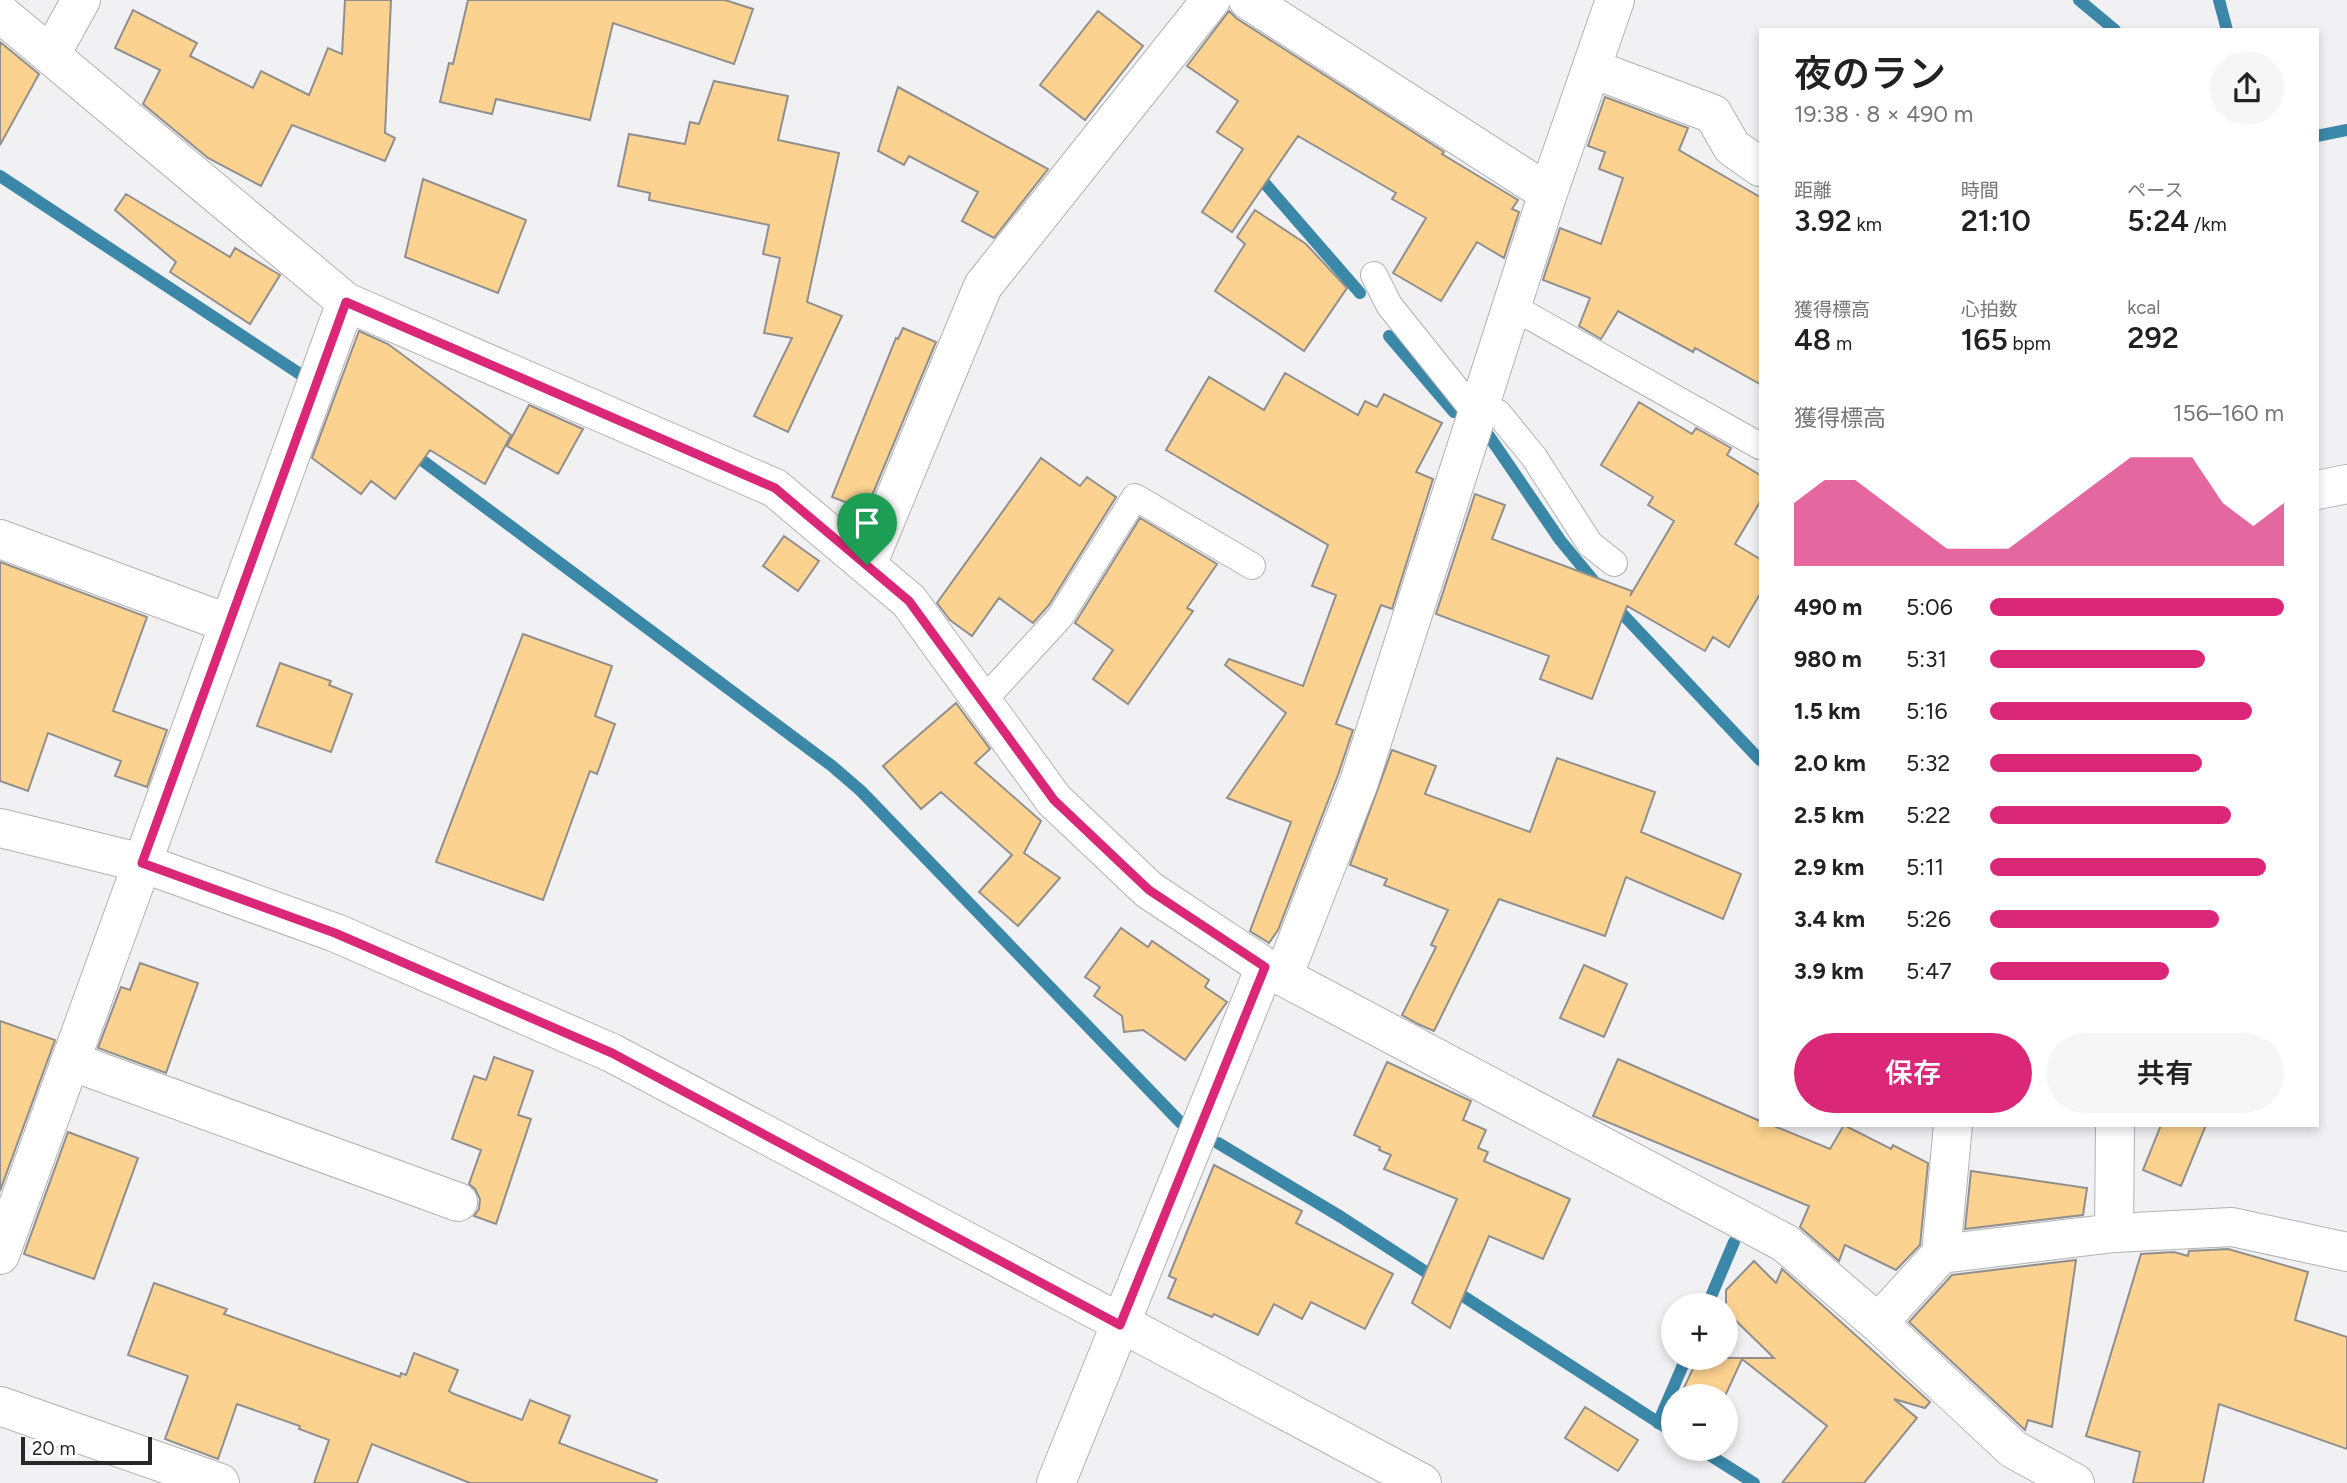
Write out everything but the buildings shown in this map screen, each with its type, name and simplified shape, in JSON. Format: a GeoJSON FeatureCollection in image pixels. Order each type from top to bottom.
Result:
{"type":"FeatureCollection","features":[{"type":"Feature","properties":{"kind":"street"},"geometry":{"type":"LineString","coordinates":[[51,54],[81,0]]}},
{"type":"Feature","properties":{"kind":"street"},"geometry":{"type":"LineString","coordinates":[[867,565],[983,286],[1211,0]]}},
{"type":"Feature","properties":{"kind":"street"},"geometry":{"type":"LineString","coordinates":[[1248,0],[1548,194]]}},
{"type":"Feature","properties":{"kind":"street"},"geometry":{"type":"LineString","coordinates":[[1056,1483],[1120,1325],[1359,782],[1548,194],[1615,0]]}},
{"type":"Feature","properties":{"kind":"street"},"geometry":{"type":"LineString","coordinates":[[0,13],[346,302],[775,488],[909,601],[1054,800],[1149,890],[1274,972],[1785,1243],[1878,1323],[2013,1449],[2075,1483]]}},
{"type":"Feature","properties":{"kind":"street"},"geometry":{"type":"LineString","coordinates":[[1593,69],[1713,114],[1732,147],[1759,166]]}},
{"type":"Feature","properties":{"kind":"street"},"geometry":{"type":"LineString","coordinates":[[0,1255],[227,623],[346,302]]}},
{"type":"Feature","properties":{"kind":"street"},"geometry":{"type":"LineString","coordinates":[[2319,490],[2347,484]]}},
{"type":"Feature","properties":{"kind":"street"},"geometry":{"type":"LineString","coordinates":[[0,539],[227,623]]}},
{"type":"Feature","properties":{"kind":"street"},"geometry":{"type":"LineString","coordinates":[[0,828],[142,863],[335,933],[612,1053],[1422,1483]]}},
{"type":"Feature","properties":{"kind":"street"},"geometry":{"type":"LineString","coordinates":[[71,1061],[458,1202]]}},
{"type":"Feature","properties":{"kind":"street"},"geometry":{"type":"LineString","coordinates":[[1878,1323],[1941,1254],[1953,1127]]}},
{"type":"Feature","properties":{"kind":"street"},"geometry":{"type":"LineString","coordinates":[[2114,1233],[2115,1127]]}},
{"type":"Feature","properties":{"kind":"street"},"geometry":{"type":"LineString","coordinates":[[1941,1254],[2114,1233],[2232,1227],[2347,1252]]}},
{"type":"Feature","properties":{"kind":"street"},"geometry":{"type":"LineString","coordinates":[[0,1406],[220,1483]]}},
{"type":"Feature","properties":{"kind":"lane"},"geometry":{"type":"LineString","coordinates":[[1374,275],[1389,305],[1477,415],[1497,413],[1534,457],[1590,544],[1614,563]]}},
{"type":"Feature","properties":{"kind":"lane"},"geometry":{"type":"LineString","coordinates":[[1513,307],[1759,445]]}},
{"type":"Feature","properties":{"kind":"lane"},"geometry":{"type":"LineString","coordinates":[[982,702],[1060,617],[1135,497],[1252,566]]}},
{"type":"Feature","properties":{"kind":"waterway"},"geometry":{"type":"LineString","coordinates":[[2079,0],[2113,28]]}},
{"type":"Feature","properties":{"kind":"waterway"},"geometry":{"type":"LineString","coordinates":[[2219,0],[2226,28]]}},
{"type":"Feature","properties":{"kind":"waterway"},"geometry":{"type":"LineString","coordinates":[[2319,136],[2347,130]]}},
{"type":"Feature","properties":{"kind":"waterway"},"geometry":{"type":"LineString","coordinates":[[1255,172],[1360,293]]}},
{"type":"Feature","properties":{"kind":"waterway"},"geometry":{"type":"LineString","coordinates":[[0,176],[300,374]]}},
{"type":"Feature","properties":{"kind":"waterway"},"geometry":{"type":"LineString","coordinates":[[1389,336],[1454,412]]}},
{"type":"Feature","properties":{"kind":"waterway"},"geometry":{"type":"LineString","coordinates":[[1489,436],[1560,540],[1598,586]]}},
{"type":"Feature","properties":{"kind":"waterway"},"geometry":{"type":"LineString","coordinates":[[411,452],[832,766],[861,791],[1181,1123]]}},
{"type":"Feature","properties":{"kind":"waterway"},"geometry":{"type":"LineString","coordinates":[[1614,605],[1759,759]]}},
{"type":"Feature","properties":{"kind":"waterway"},"geometry":{"type":"LineString","coordinates":[[1218,1143],[1341,1217],[1661,1424]]}},
{"type":"Feature","properties":{"kind":"waterway"},"geometry":{"type":"LineString","coordinates":[[1712,1293],[1734,1242]]}},
{"type":"Feature","properties":{"kind":"waterway"},"geometry":{"type":"LineString","coordinates":[[1658,1423],[1681,1370]]}},
{"type":"Feature","properties":{"kind":"waterway"},"geometry":{"type":"LineString","coordinates":[[1719,1461],[1754,1483]]}},
{"type":"Feature","properties":{"kind":"route"},"geometry":{"type":"LineString","coordinates":[[346,302],[775,488],[867,565],[909,601],[1054,800],[1149,890],[1265,967],[1120,1325],[612,1053],[335,933],[142,863],[227,623],[346,302]]}}]}
